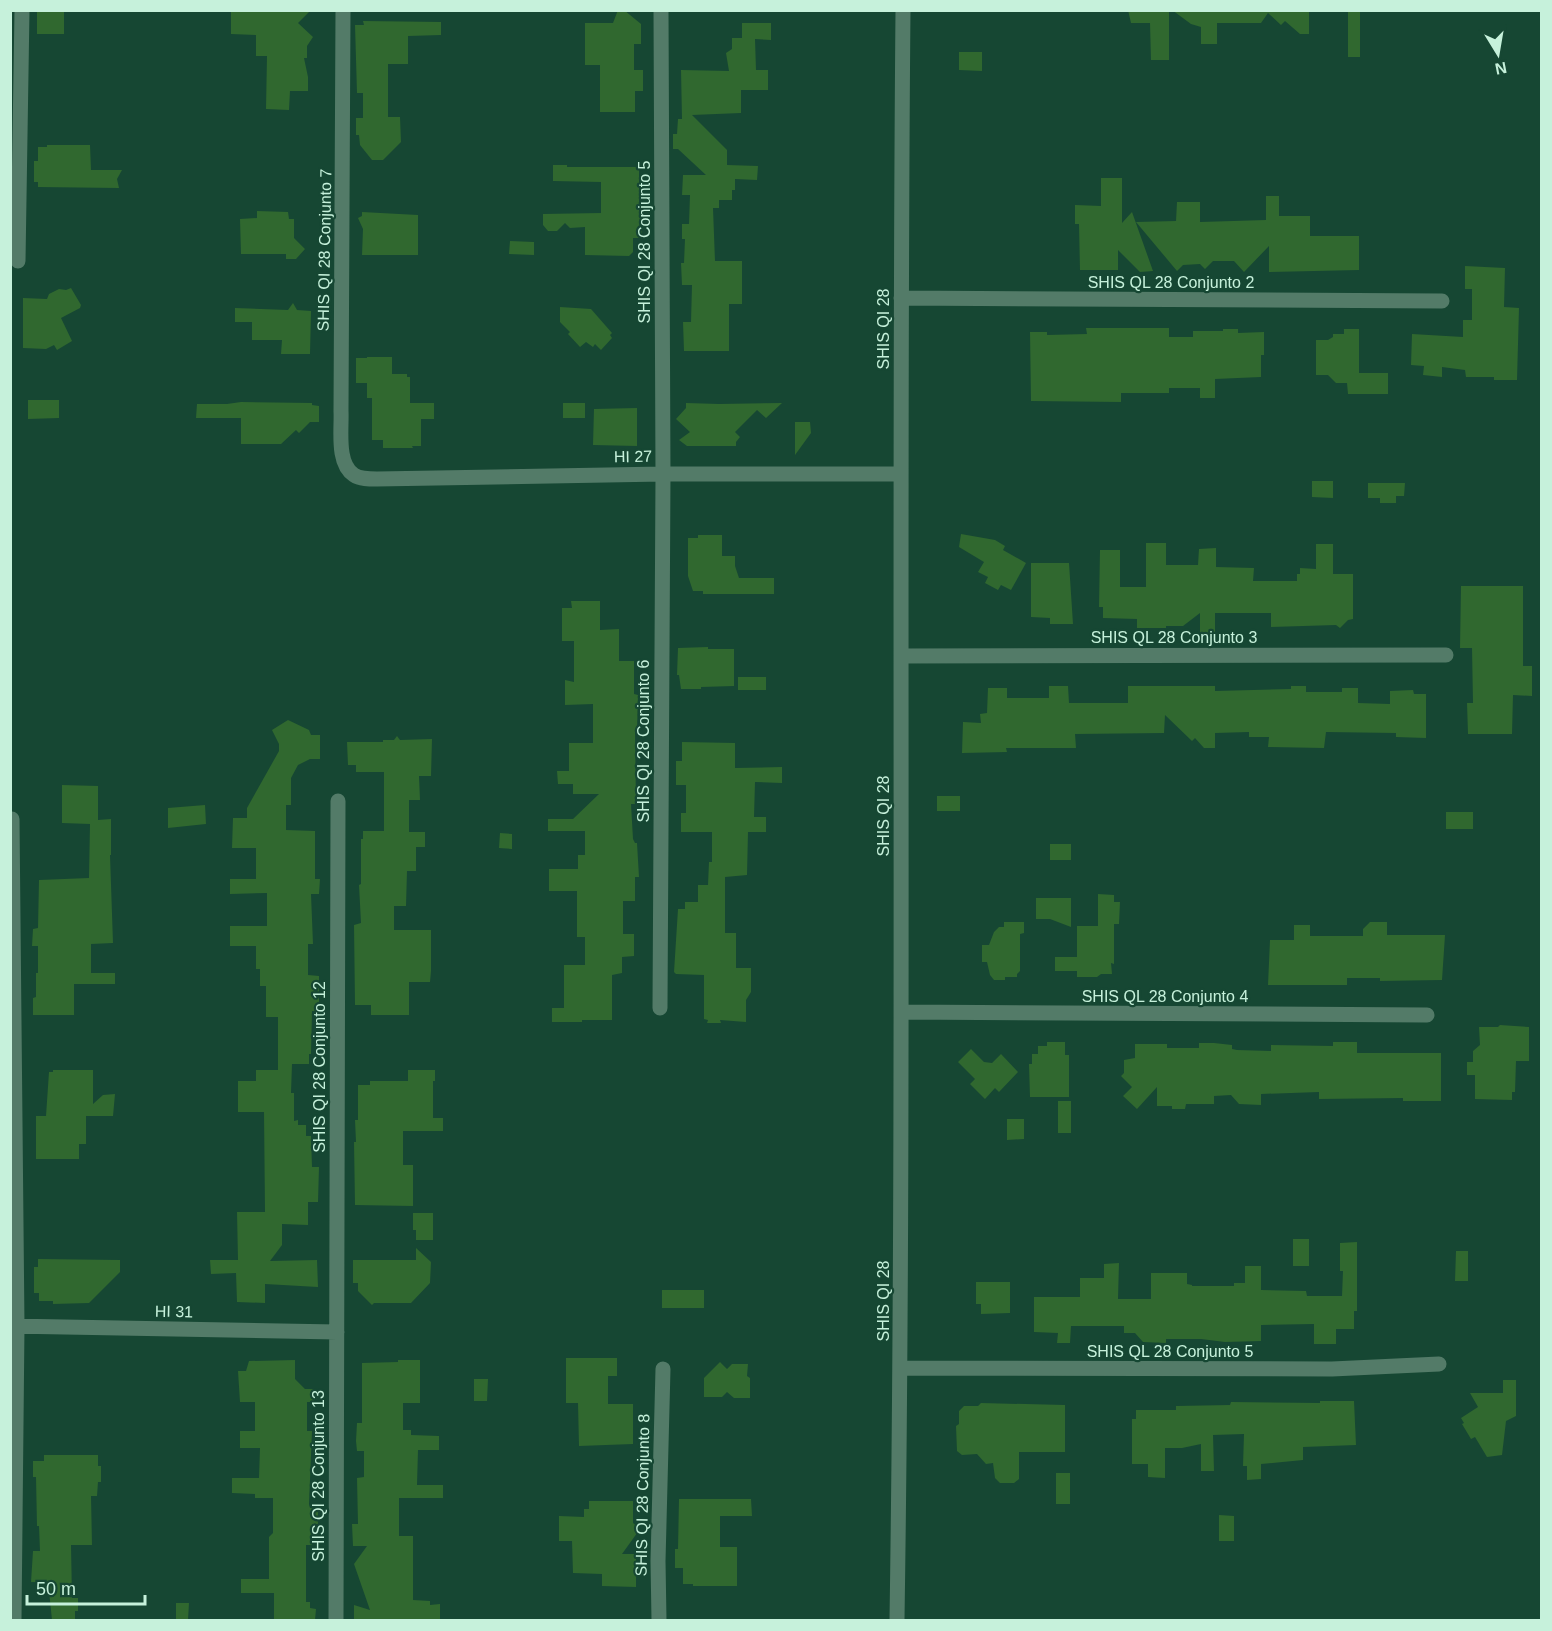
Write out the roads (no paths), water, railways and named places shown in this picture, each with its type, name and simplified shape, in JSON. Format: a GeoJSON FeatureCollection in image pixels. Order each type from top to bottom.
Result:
{"type":"FeatureCollection","features":[{"type":"Feature","properties":{"kind":"street"},"geometry":{"type":"LineString","coordinates":[[18,261],[22,10]]}},
{"type":"Feature","properties":{"kind":"street","name":"SHIS QI 28 Conjunto 7"},"geometry":{"type":"LineString","coordinates":[[343,10],[342,448],[348,469],[354,476],[365,478]]}},
{"type":"Feature","properties":{"kind":"street","name":"SHIS QI 28 Conjunto 5"},"geometry":{"type":"LineString","coordinates":[[661,10],[663,474]]}},
{"type":"Feature","properties":{"kind":"street","name":"SHIS QI 28"},"geometry":{"type":"LineString","coordinates":[[897,1620],[901,1368],[900,474],[903,10]]}},
{"type":"Feature","properties":{"kind":"street","name":"SHIS QL 28 Conjunto 2"},"geometry":{"type":"LineString","coordinates":[[901,298],[1442,302]]}},
{"type":"Feature","properties":{"kind":"street","name":"SHIS QI 28 Conjunto 6"},"geometry":{"type":"LineString","coordinates":[[660,1008],[663,474]]}},
{"type":"Feature","properties":{"kind":"street","name":"HI 27"},"geometry":{"type":"LineString","coordinates":[[365,478],[900,474]]}},
{"type":"Feature","properties":{"kind":"street","name":"SHIS QL 28 Conjunto 3"},"geometry":{"type":"LineString","coordinates":[[901,656],[1446,655]]}},
{"type":"Feature","properties":{"kind":"street","name":"SHIS QI 28 Conjunto 12"},"geometry":{"type":"LineString","coordinates":[[337,1332],[338,801]]}},
{"type":"Feature","properties":{"kind":"street"},"geometry":{"type":"LineString","coordinates":[[12,819],[14,1620]]}},
{"type":"Feature","properties":{"kind":"street","name":"SHIS QL 28 Conjunto 4"},"geometry":{"type":"LineString","coordinates":[[902,1012],[1427,1015]]}},
{"type":"Feature","properties":{"kind":"street","name":"HI 31"},"geometry":{"type":"LineString","coordinates":[[14,1326],[337,1332]]}},
{"type":"Feature","properties":{"kind":"street","name":"SHIS QI 28 Conjunto 13"},"geometry":{"type":"LineString","coordinates":[[336,1620],[337,1332]]}},
{"type":"Feature","properties":{"kind":"street","name":"SHIS QL 28 Conjunto 5"},"geometry":{"type":"LineString","coordinates":[[901,1368],[1320,1369],[1439,1364]]}},
{"type":"Feature","properties":{"kind":"street","name":"SHIS QI 28 Conjunto 8"},"geometry":{"type":"LineString","coordinates":[[659,1620],[663,1369]]}}]}
